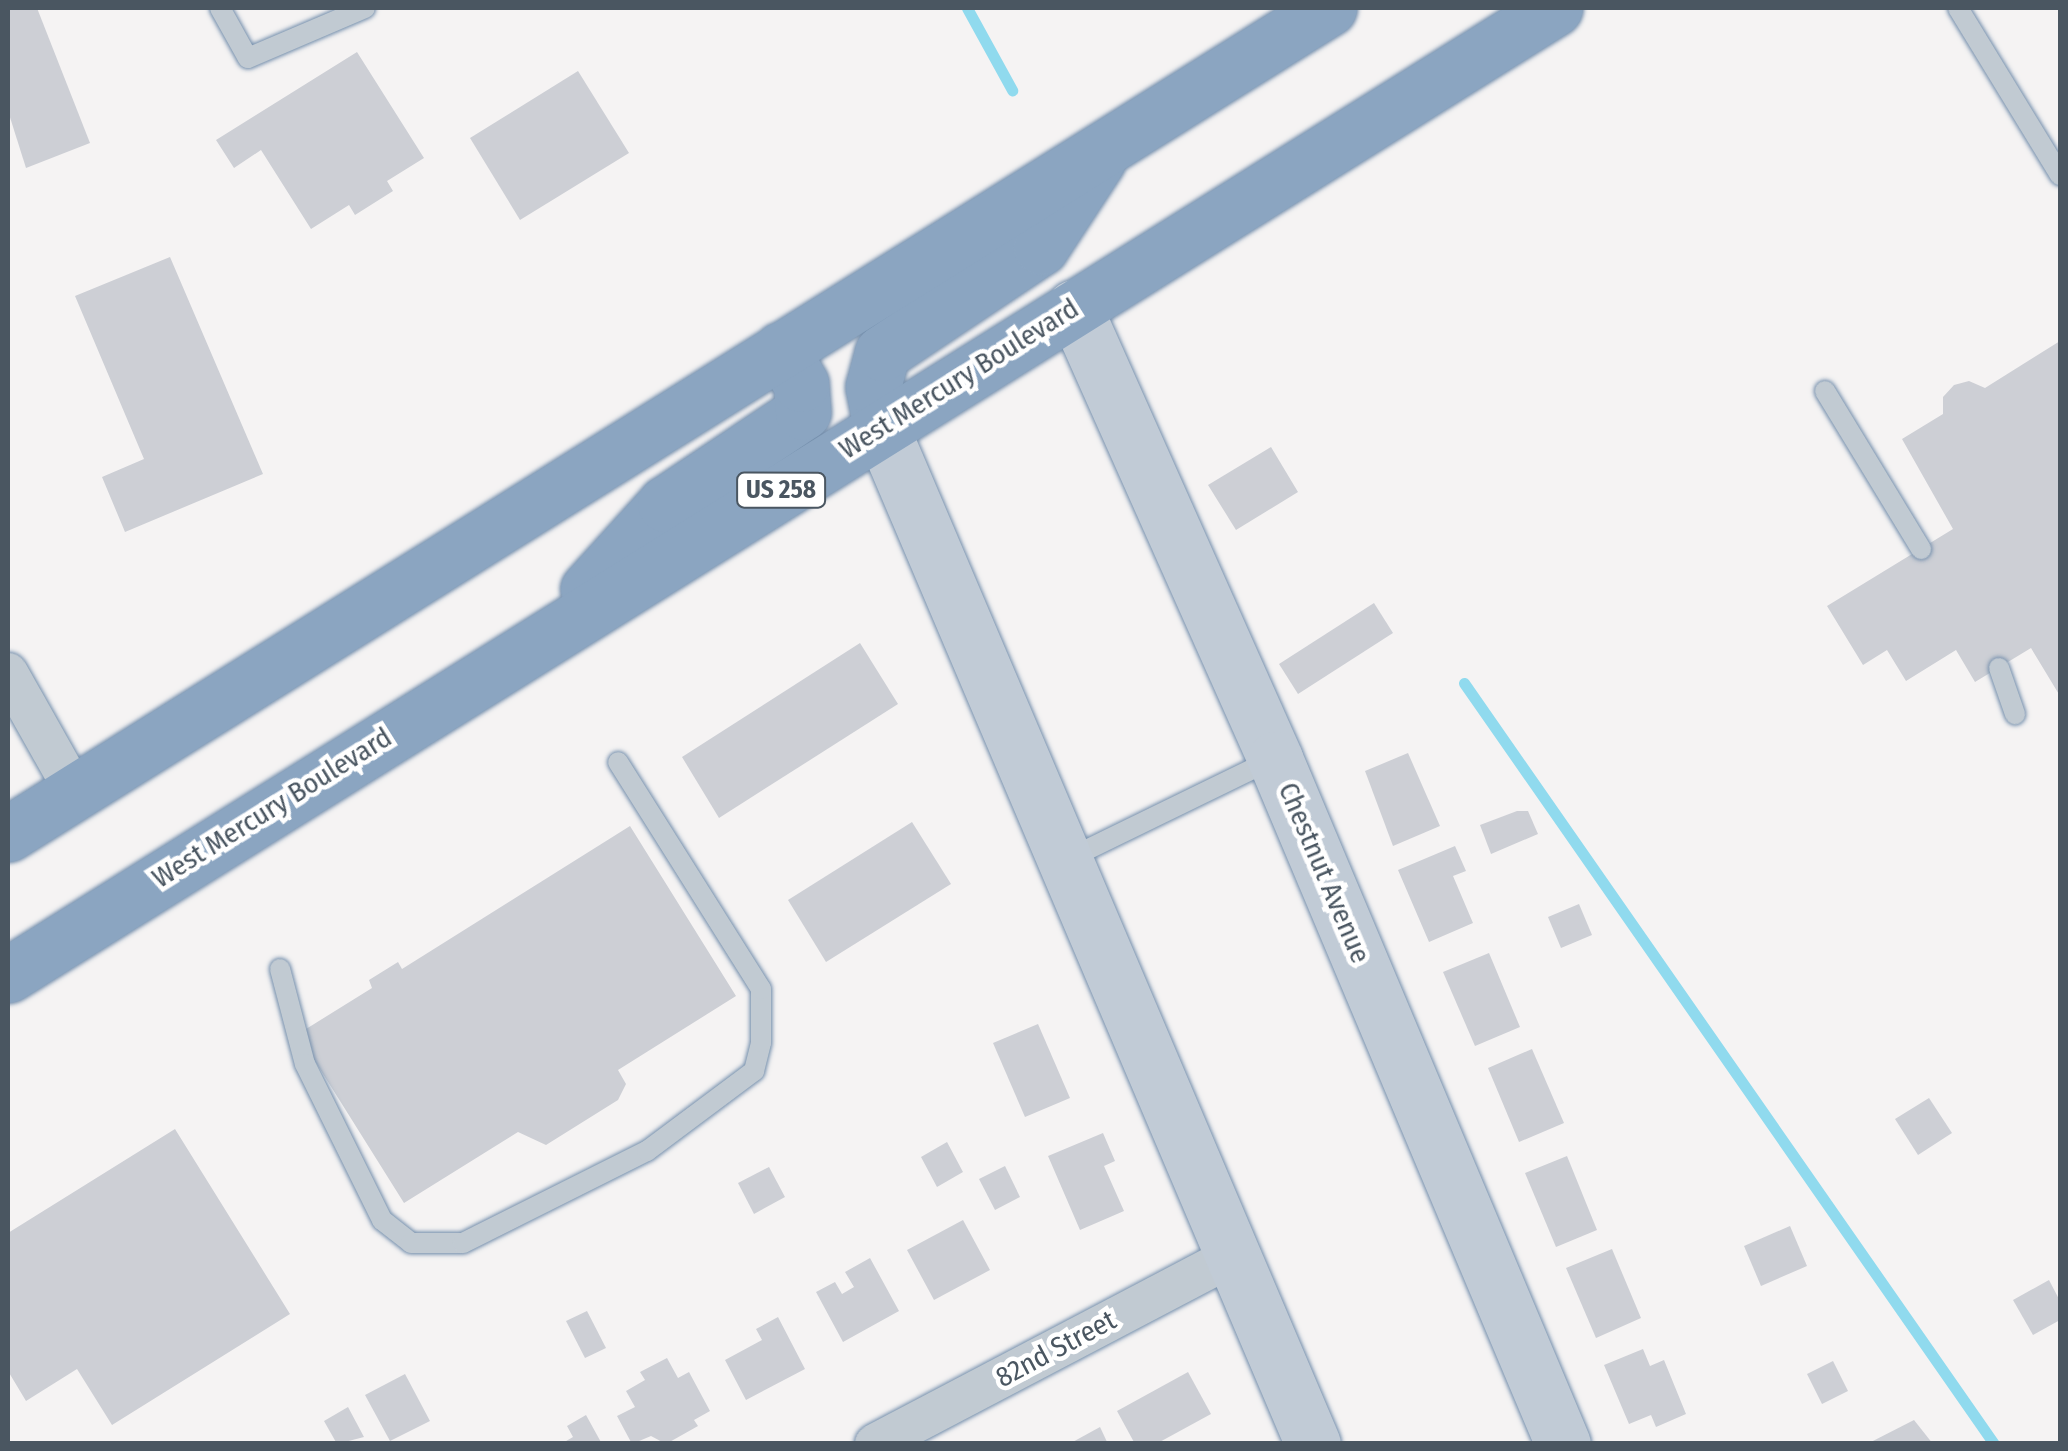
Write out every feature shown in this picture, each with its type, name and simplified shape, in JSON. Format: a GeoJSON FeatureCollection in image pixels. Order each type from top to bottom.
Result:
{"type":"FeatureCollection","features":[{"type":"Feature","properties":{"kind":"highway"},"geometry":{"type":"LineString","coordinates":[[8,834],[1329,8]]}},
{"type":"Feature","properties":{"kind":"highway","name":"West Mercury Boulevard"},"geometry":{"type":"LineString","coordinates":[[8,974],[1555,8]]}},
{"type":"Feature","properties":{"kind":"highway"},"geometry":{"type":"LineString","coordinates":[[882,427],[873,387],[882,352],[1041,247],[1108,146]]}},
{"type":"Feature","properties":{"kind":"highway"},"geometry":{"type":"LineString","coordinates":[[546,636],[665,504],[803,412],[801,384],[781,349]]}},
{"type":"Feature","properties":{"kind":"street","name":"Chestnut Avenue"},"geometry":{"type":"LineString","coordinates":[[1074,307],[1275,758],[1564,1444]]}},
{"type":"Feature","properties":{"kind":"street"},"geometry":{"type":"LineString","coordinates":[[882,427],[1236,1254],[1312,1444]]}},
{"type":"Feature","properties":{"kind":"street"},"geometry":{"type":"LineString","coordinates":[[8,673],[76,792]]}},
{"type":"Feature","properties":{"kind":"street","name":"82nd Street"},"geometry":{"type":"LineString","coordinates":[[875,1444],[1236,1254]]}},
{"type":"Feature","properties":{"kind":"lane"},"geometry":{"type":"LineString","coordinates":[[220,8],[248,58],[364,8]]}},
{"type":"Feature","properties":{"kind":"lane"},"geometry":{"type":"LineString","coordinates":[[1958,8],[2060,176]]}},
{"type":"Feature","properties":{"kind":"lane"},"geometry":{"type":"LineString","coordinates":[[1825,391],[1920,549]]}},
{"type":"Feature","properties":{"kind":"lane"},"geometry":{"type":"LineString","coordinates":[[1999,668],[2015,714]]}},
{"type":"Feature","properties":{"kind":"lane"},"geometry":{"type":"LineString","coordinates":[[1066,860],[1275,758]]}},
{"type":"Feature","properties":{"kind":"lane"},"geometry":{"type":"LineString","coordinates":[[280,970],[305,1064],[382,1220],[411,1243],[463,1243],[647,1151],[754,1070],[762,1042],[762,989],[618,762]]}},
{"type":"Feature","properties":{"kind":"building"},"geometry":{"type":"Polygon","coordinates":[[[8,8],[37,8],[90,143],[26,168],[8,111],[8,8]]]}},
{"type":"Feature","properties":{"kind":"building"},"geometry":{"type":"Polygon","coordinates":[[[357,52],[424,158],[387,181],[393,191],[355,215],[349,205],[311,229],[261,150],[234,168],[216,140],[357,52]]]}},
{"type":"Feature","properties":{"kind":"building"},"geometry":{"type":"Polygon","coordinates":[[[578,71],[629,153],[520,220],[470,138],[578,71]]]}},
{"type":"Feature","properties":{"kind":"building"},"geometry":{"type":"Polygon","coordinates":[[[170,257],[263,474],[125,532],[102,477],[144,459],[75,296],[170,257]]]}},
{"type":"Feature","properties":{"kind":"building"},"geometry":{"type":"Polygon","coordinates":[[[2060,341],[2060,696],[2031,648],[1975,682],[1956,650],[1906,681],[1887,650],[1863,665],[1827,606],[1953,529],[1902,439],[1943,414],[1943,397],[1954,385],[1969,381],[1985,388],[2060,341]]]}},
{"type":"Feature","properties":{"kind":"building"},"geometry":{"type":"Polygon","coordinates":[[[1271,447],[1298,492],[1236,530],[1208,485],[1271,447]]]}},
{"type":"Feature","properties":{"kind":"building"},"geometry":{"type":"Polygon","coordinates":[[[1374,603],[1393,633],[1298,694],[1279,664],[1374,603]]]}},
{"type":"Feature","properties":{"kind":"building"},"geometry":{"type":"Polygon","coordinates":[[[860,643],[898,704],[719,818],[682,757],[860,643]]]}},
{"type":"Feature","properties":{"kind":"building"},"geometry":{"type":"Polygon","coordinates":[[[1408,753],[1440,826],[1393,846],[1365,771],[1408,753]]]}},
{"type":"Feature","properties":{"kind":"building"},"geometry":{"type":"Polygon","coordinates":[[[1517,811],[1528,811],[1538,834],[1491,854],[1480,825],[1517,811]]]}},
{"type":"Feature","properties":{"kind":"building"},"geometry":{"type":"Polygon","coordinates":[[[912,822],[951,884],[826,962],[788,900],[912,822]]]}},
{"type":"Feature","properties":{"kind":"building"},"geometry":{"type":"Polygon","coordinates":[[[630,826],[736,996],[618,1070],[626,1084],[618,1100],[546,1145],[518,1132],[404,1203],[298,1034],[372,988],[369,980],[398,962],[402,969],[630,826]]]}},
{"type":"Feature","properties":{"kind":"building"},"geometry":{"type":"Polygon","coordinates":[[[1455,846],[1466,871],[1453,876],[1473,923],[1429,942],[1398,870],[1455,846]]]}},
{"type":"Feature","properties":{"kind":"building"},"geometry":{"type":"Polygon","coordinates":[[[1579,904],[1592,935],[1561,948],[1548,917],[1579,904]]]}},
{"type":"Feature","properties":{"kind":"building"},"geometry":{"type":"Polygon","coordinates":[[[1489,953],[1520,1027],[1475,1046],[1443,972],[1489,953]]]}},
{"type":"Feature","properties":{"kind":"building"},"geometry":{"type":"Polygon","coordinates":[[[1038,1024],[1070,1098],[1025,1117],[993,1043],[1038,1024]]]}},
{"type":"Feature","properties":{"kind":"building"},"geometry":{"type":"Polygon","coordinates":[[[1532,1049],[1564,1123],[1519,1142],[1488,1068],[1532,1049]]]}},
{"type":"Feature","properties":{"kind":"building"},"geometry":{"type":"Polygon","coordinates":[[[1929,1098],[1952,1133],[1918,1155],[1895,1119],[1929,1098]]]}},
{"type":"Feature","properties":{"kind":"building"},"geometry":{"type":"Polygon","coordinates":[[[175,1129],[290,1314],[112,1425],[77,1369],[26,1401],[8,1371],[8,1233],[175,1129]]]}},
{"type":"Feature","properties":{"kind":"building"},"geometry":{"type":"Polygon","coordinates":[[[1103,1133],[1115,1161],[1104,1166],[1124,1211],[1080,1230],[1048,1156],[1103,1133]]]}},
{"type":"Feature","properties":{"kind":"building"},"geometry":{"type":"Polygon","coordinates":[[[947,1142],[963,1172],[937,1187],[921,1157],[947,1142]]]}},
{"type":"Feature","properties":{"kind":"building"},"geometry":{"type":"Polygon","coordinates":[[[1567,1156],[1597,1230],[1556,1247],[1525,1173],[1567,1156]]]}},
{"type":"Feature","properties":{"kind":"building"},"geometry":{"type":"Polygon","coordinates":[[[1005,1166],[1020,1197],[995,1210],[979,1179],[1005,1166]]]}},
{"type":"Feature","properties":{"kind":"building"},"geometry":{"type":"Polygon","coordinates":[[[769,1167],[785,1197],[754,1214],[738,1183],[769,1167]]]}},
{"type":"Feature","properties":{"kind":"building"},"geometry":{"type":"Polygon","coordinates":[[[963,1220],[990,1270],[934,1300],[907,1250],[963,1220]]]}},
{"type":"Feature","properties":{"kind":"building"},"geometry":{"type":"Polygon","coordinates":[[[1790,1226],[1807,1266],[1761,1286],[1744,1246],[1790,1226]]]}},
{"type":"Feature","properties":{"kind":"building"},"geometry":{"type":"Polygon","coordinates":[[[1612,1249],[1641,1318],[1596,1338],[1566,1268],[1612,1249]]]}},
{"type":"Feature","properties":{"kind":"building"},"geometry":{"type":"Polygon","coordinates":[[[870,1258],[899,1311],[843,1342],[816,1292],[835,1282],[842,1294],[854,1287],[845,1272],[870,1258]]]}},
{"type":"Feature","properties":{"kind":"building"},"geometry":{"type":"Polygon","coordinates":[[[2049,1280],[2060,1301],[2060,1320],[2033,1335],[2013,1300],[2049,1280]]]}},
{"type":"Feature","properties":{"kind":"building"},"geometry":{"type":"Polygon","coordinates":[[[587,1311],[606,1348],[585,1358],[566,1321],[587,1311]]]}},
{"type":"Feature","properties":{"kind":"building"},"geometry":{"type":"Polygon","coordinates":[[[778,1317],[805,1369],[746,1400],[725,1360],[762,1340],[756,1329],[778,1317]]]}},
{"type":"Feature","properties":{"kind":"building"},"geometry":{"type":"Polygon","coordinates":[[[1643,1349],[1650,1366],[1664,1360],[1686,1414],[1656,1427],[1651,1415],[1629,1424],[1604,1365],[1643,1349]]]}},
{"type":"Feature","properties":{"kind":"building"},"geometry":{"type":"Polygon","coordinates":[[[667,1358],[678,1378],[689,1372],[710,1411],[694,1420],[698,1426],[666,1444],[651,1436],[632,1444],[617,1416],[635,1407],[626,1391],[645,1380],[640,1372],[667,1358]]]}},
{"type":"Feature","properties":{"kind":"building"},"geometry":{"type":"Polygon","coordinates":[[[1833,1361],[1848,1391],[1822,1404],[1807,1374],[1833,1361]]]}},
{"type":"Feature","properties":{"kind":"building"},"geometry":{"type":"Polygon","coordinates":[[[1188,1372],[1211,1414],[1156,1444],[1135,1444],[1117,1411],[1188,1372]]]}},
{"type":"Feature","properties":{"kind":"building"},"geometry":{"type":"Polygon","coordinates":[[[405,1374],[430,1421],[390,1441],[365,1395],[405,1374]]]}},
{"type":"Feature","properties":{"kind":"building"},"geometry":{"type":"Polygon","coordinates":[[[348,1407],[364,1437],[337,1444],[324,1421],[348,1407]]]}},
{"type":"Feature","properties":{"kind":"building"},"geometry":{"type":"Polygon","coordinates":[[[586,1415],[602,1444],[561,1444],[573,1437],[567,1426],[586,1415]]]}},
{"type":"Feature","properties":{"kind":"building"},"geometry":{"type":"Polygon","coordinates":[[[1914,1420],[1933,1444],[1867,1444],[1914,1420]]]}},
{"type":"Feature","properties":{"kind":"building"},"geometry":{"type":"Polygon","coordinates":[[[1100,1427],[1108,1444],[1069,1444],[1100,1427]]]}},
{"type":"Feature","properties":{"kind":"waterway"},"geometry":{"type":"LineString","coordinates":[[967,8],[1012,90]]}},
{"type":"Feature","properties":{"kind":"waterway"},"geometry":{"type":"LineString","coordinates":[[1464,683],[1994,1444]]}}]}
